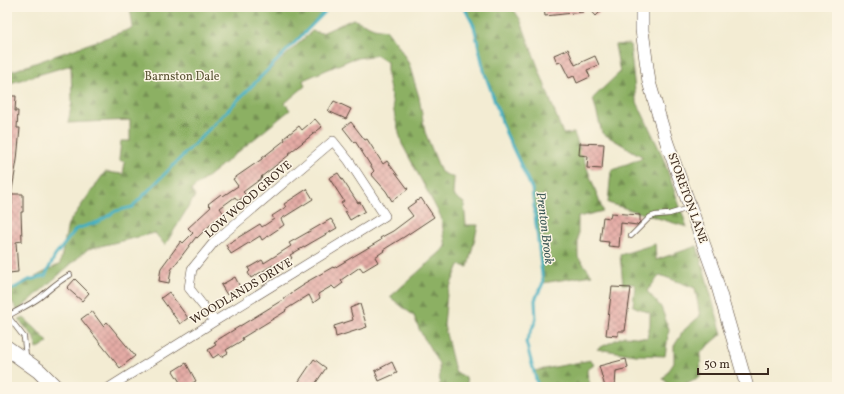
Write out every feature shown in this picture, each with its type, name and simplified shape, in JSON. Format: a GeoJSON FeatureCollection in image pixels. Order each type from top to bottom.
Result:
{"type":"FeatureCollection","features":[{"type":"Feature","properties":{"kind":"main road"},"geometry":{"type":"LineString","coordinates":[[7,348],[27,362],[54,387]]}},
{"type":"Feature","properties":{"kind":"street","name":"STORETON LANE"},"geometry":{"type":"LineString","coordinates":[[642,7],[642,30],[649,82],[668,143],[714,273],[747,387]]}},
{"type":"Feature","properties":{"kind":"street","name":"LOW WOOD GROVE"},"geometry":{"type":"LineString","coordinates":[[215,321],[189,288],[192,269],[215,241],[333,141],[349,161],[385,216]]}},
{"type":"Feature","properties":{"kind":"street","name":"WOODLANDS DRIVE"},"geometry":{"type":"LineString","coordinates":[[110,387],[196,332],[385,216]]}},
{"type":"Feature","properties":{"kind":"lane"},"geometry":{"type":"LineString","coordinates":[[631,236],[650,217],[669,214],[691,207]]}},
{"type":"Feature","properties":{"kind":"lane"},"geometry":{"type":"LineString","coordinates":[[27,362],[24,337],[7,315],[26,306],[63,278],[70,275]]}},
{"type":"Feature","properties":{"kind":"green space","name":"Barnston Dale"},"geometry":{"type":"Polygon","coordinates":[[[130,7],[326,7],[325,12],[258,81],[312,31],[322,33],[353,19],[374,28],[386,30],[398,45],[409,64],[419,97],[425,132],[441,172],[454,178],[453,195],[464,203],[466,225],[478,225],[468,267],[459,265],[447,294],[444,325],[455,371],[466,378],[468,387],[440,387],[439,364],[420,331],[414,316],[390,297],[446,247],[441,217],[402,144],[387,74],[387,62],[376,55],[352,59],[303,80],[305,86],[285,103],[290,110],[191,190],[195,196],[165,245],[155,233],[88,249],[18,311],[7,292],[60,264],[68,224],[105,172],[123,174],[125,162],[119,160],[121,141],[130,141],[130,120],[68,123],[72,102],[71,65],[7,84],[7,73],[133,28],[130,7]]]}},
{"type":"Feature","properties":{"kind":"green space"},"geometry":{"type":"Polygon","coordinates":[[[464,7],[512,7],[520,19],[563,134],[574,133],[603,211],[578,217],[578,257],[592,275],[543,283],[532,189],[506,132],[484,71],[474,26],[464,7]]]}},
{"type":"Feature","properties":{"kind":"green space"},"geometry":{"type":"Polygon","coordinates":[[[630,44],[636,100],[662,155],[687,227],[608,203],[611,171],[643,157],[602,133],[593,98],[620,72],[615,45],[630,44]]]}},
{"type":"Feature","properties":{"kind":"green space"},"geometry":{"type":"Polygon","coordinates":[[[655,244],[656,260],[697,246],[722,334],[701,352],[700,377],[678,387],[672,387],[663,379],[674,363],[674,346],[684,330],[700,316],[695,288],[660,275],[647,291],[661,307],[669,329],[665,356],[636,355],[597,349],[624,336],[647,338],[650,325],[650,313],[633,306],[635,284],[623,284],[620,255],[655,244]]]}},
{"type":"Feature","properties":{"kind":"green space"},"geometry":{"type":"Polygon","coordinates":[[[24,318],[48,342],[37,349],[33,336],[19,320],[24,318]]]}},
{"type":"Feature","properties":{"kind":"green space"},"geometry":{"type":"Polygon","coordinates":[[[591,360],[594,365],[587,370],[590,387],[538,387],[534,371],[591,360]]]}},
{"type":"Feature","properties":{"kind":"building"},"geometry":{"type":"Polygon","coordinates":[[[544,7],[583,7],[583,12],[545,16],[544,7]]]}},
{"type":"Feature","properties":{"kind":"building"},"geometry":{"type":"Polygon","coordinates":[[[588,7],[605,7],[596,16],[588,7]]]}},
{"type":"Feature","properties":{"kind":"building"},"geometry":{"type":"Polygon","coordinates":[[[568,49],[575,65],[595,56],[599,65],[587,70],[590,77],[577,83],[574,76],[569,78],[561,62],[557,63],[554,55],[568,49]]]}},
{"type":"Feature","properties":{"kind":"building"},"geometry":{"type":"Polygon","coordinates":[[[7,96],[16,96],[15,111],[18,111],[17,128],[20,128],[17,160],[11,196],[7,195],[7,96]]]}},
{"type":"Feature","properties":{"kind":"building"},"geometry":{"type":"Polygon","coordinates":[[[334,101],[351,109],[346,119],[328,111],[334,101]]]}},
{"type":"Feature","properties":{"kind":"building"},"geometry":{"type":"Polygon","coordinates":[[[315,119],[322,127],[288,154],[289,155],[261,177],[262,178],[243,192],[246,195],[238,201],[235,197],[220,208],[224,214],[214,221],[197,238],[196,237],[171,270],[169,283],[159,281],[161,268],[181,241],[183,243],[193,233],[188,228],[211,207],[208,204],[221,194],[223,196],[238,186],[233,179],[262,159],[299,126],[302,130],[315,119]]]}},
{"type":"Feature","properties":{"kind":"building"},"geometry":{"type":"Polygon","coordinates":[[[351,122],[365,140],[367,139],[383,164],[387,161],[408,189],[392,201],[386,191],[371,174],[374,171],[355,141],[354,142],[343,128],[351,122]]]}},
{"type":"Feature","properties":{"kind":"building"},"geometry":{"type":"Polygon","coordinates":[[[580,143],[604,144],[602,169],[587,168],[588,156],[579,155],[580,143]]]}},
{"type":"Feature","properties":{"kind":"building"},"geometry":{"type":"Polygon","coordinates":[[[338,173],[365,211],[350,220],[341,203],[344,201],[329,178],[338,173]]]}},
{"type":"Feature","properties":{"kind":"building"},"geometry":{"type":"Polygon","coordinates":[[[307,189],[313,199],[281,219],[284,225],[262,240],[260,236],[231,254],[226,245],[260,224],[262,227],[274,219],[272,216],[286,207],[284,204],[307,189]]]}},
{"type":"Feature","properties":{"kind":"building"},"geometry":{"type":"Polygon","coordinates":[[[12,194],[23,194],[23,212],[21,212],[22,241],[16,242],[18,272],[9,273],[7,249],[7,206],[12,205],[12,194]]]}},
{"type":"Feature","properties":{"kind":"building"},"geometry":{"type":"Polygon","coordinates":[[[421,198],[434,217],[383,250],[384,251],[375,257],[378,262],[363,271],[360,267],[341,280],[343,283],[335,289],[332,286],[318,294],[320,298],[313,303],[309,295],[242,338],[243,340],[226,350],[228,353],[221,357],[219,354],[213,358],[208,350],[216,345],[214,342],[284,299],[304,285],[303,284],[333,267],[334,268],[381,240],[380,238],[393,231],[413,216],[407,208],[421,198]]]}},
{"type":"Feature","properties":{"kind":"building"},"geometry":{"type":"Polygon","coordinates":[[[611,213],[640,215],[640,222],[637,225],[621,223],[619,247],[608,246],[609,242],[600,241],[603,217],[610,218],[611,213]]]}},
{"type":"Feature","properties":{"kind":"building"},"geometry":{"type":"Polygon","coordinates":[[[331,219],[337,228],[290,255],[292,258],[275,269],[273,265],[251,278],[248,273],[250,271],[248,268],[262,260],[264,263],[291,246],[289,243],[331,219]]]}},
{"type":"Feature","properties":{"kind":"building"},"geometry":{"type":"Polygon","coordinates":[[[235,277],[240,287],[227,295],[221,285],[235,277]]]}},
{"type":"Feature","properties":{"kind":"building"},"geometry":{"type":"Polygon","coordinates":[[[75,279],[89,293],[82,301],[67,288],[75,279]]]}},
{"type":"Feature","properties":{"kind":"building"},"geometry":{"type":"Polygon","coordinates":[[[612,287],[631,288],[625,331],[618,331],[618,336],[606,335],[612,287]]]}},
{"type":"Feature","properties":{"kind":"building"},"geometry":{"type":"Polygon","coordinates":[[[169,292],[188,318],[180,324],[161,298],[169,292]]]}},
{"type":"Feature","properties":{"kind":"building"},"geometry":{"type":"Polygon","coordinates":[[[360,304],[367,327],[336,337],[334,326],[353,320],[350,308],[360,304]]]}},
{"type":"Feature","properties":{"kind":"building"},"geometry":{"type":"Polygon","coordinates":[[[92,311],[103,326],[107,322],[135,356],[120,368],[81,319],[92,311]]]}},
{"type":"Feature","properties":{"kind":"building"},"geometry":{"type":"Polygon","coordinates":[[[314,359],[326,368],[313,387],[295,387],[314,359]]]}},
{"type":"Feature","properties":{"kind":"building"},"geometry":{"type":"Polygon","coordinates":[[[626,359],[628,368],[616,371],[615,387],[605,387],[599,366],[626,359]]]}},
{"type":"Feature","properties":{"kind":"building"},"geometry":{"type":"Polygon","coordinates":[[[392,362],[397,373],[379,381],[375,371],[392,362]]]}},
{"type":"Feature","properties":{"kind":"building"},"geometry":{"type":"Polygon","coordinates":[[[186,363],[196,381],[183,387],[173,371],[186,363]]]}},
{"type":"Feature","properties":{"kind":"waterway"},"geometry":{"type":"LineString","coordinates":[[7,292],[29,280],[45,276],[55,256],[76,229],[98,222],[116,211],[132,207],[325,12],[326,7]]}},
{"type":"Feature","properties":{"kind":"waterway","name":"Prenton Brook"},"geometry":{"type":"LineString","coordinates":[[464,7],[474,26],[484,71],[506,133],[532,189],[543,283],[535,300],[536,320],[526,342],[538,387]]}}]}
